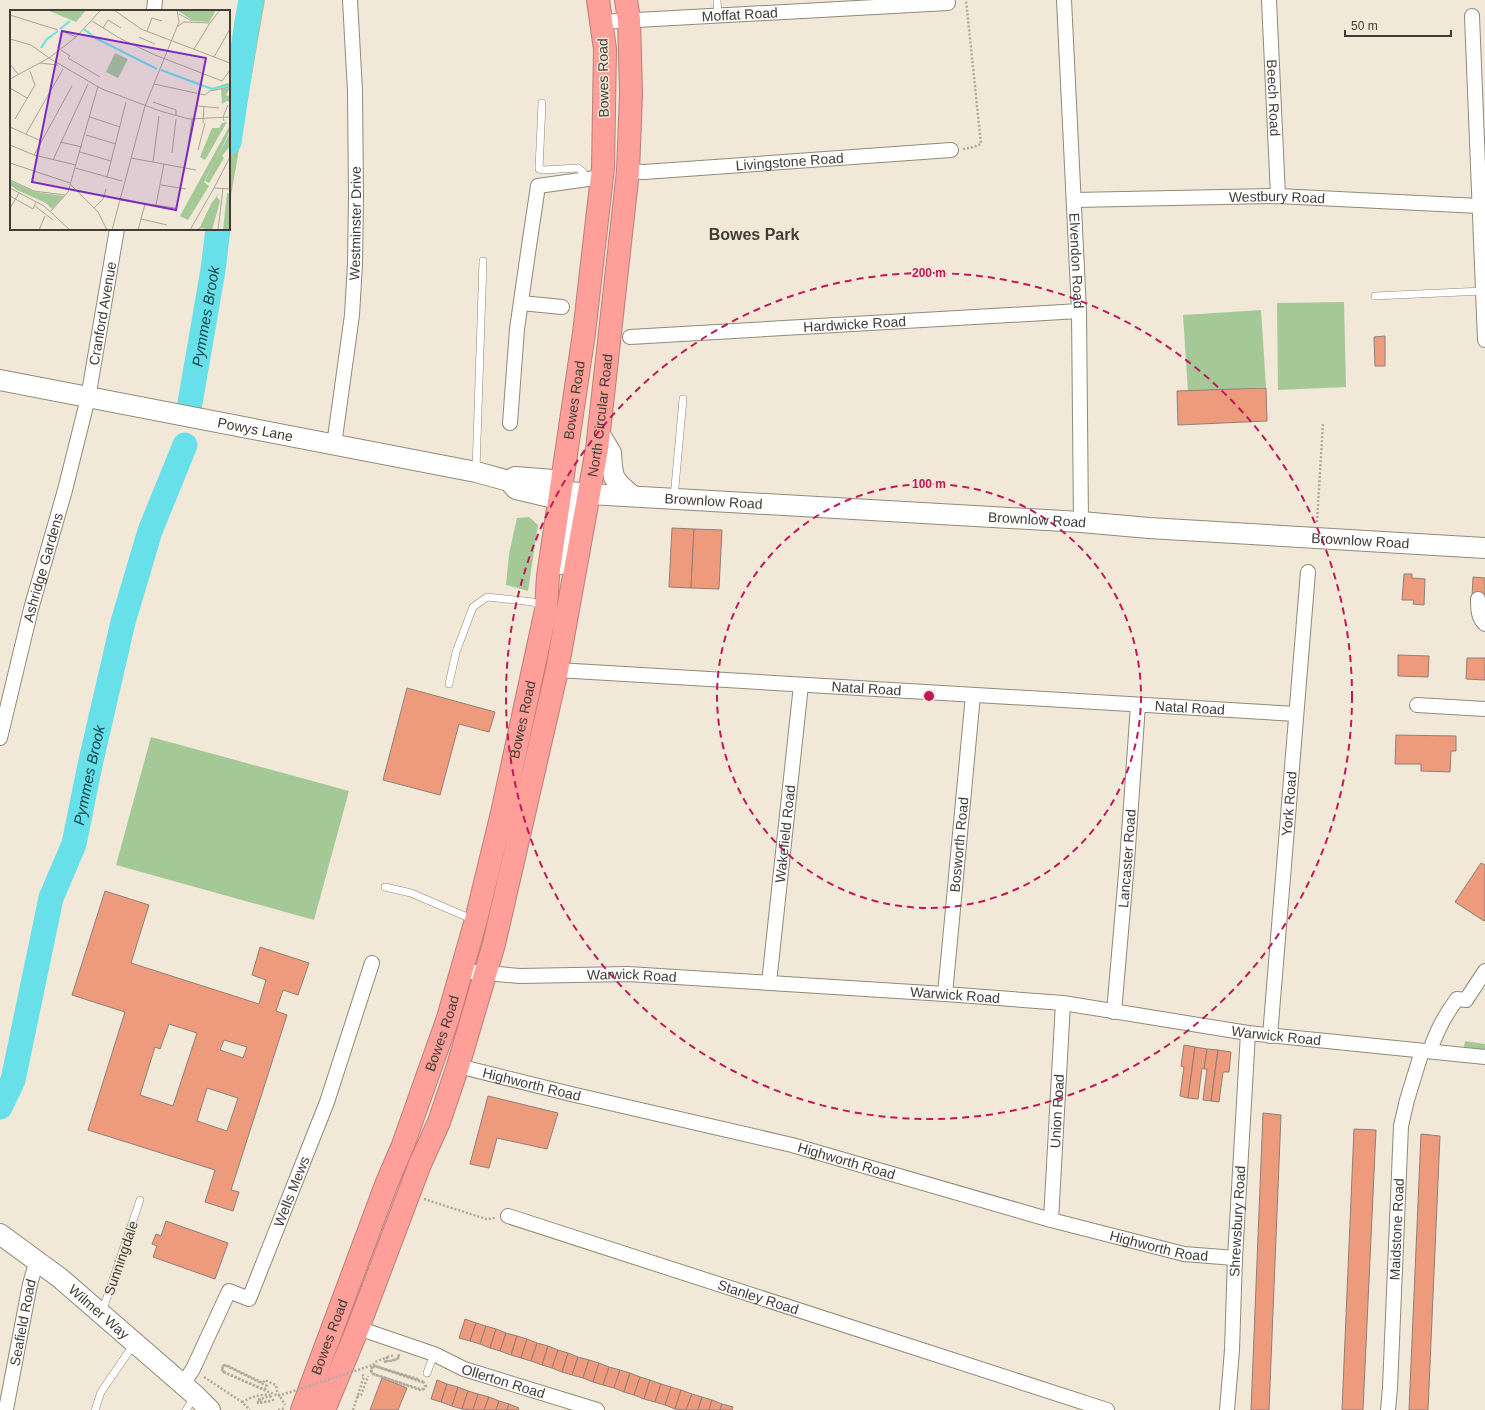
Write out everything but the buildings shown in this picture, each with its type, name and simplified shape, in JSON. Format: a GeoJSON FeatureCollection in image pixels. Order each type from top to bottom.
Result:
{"type":"FeatureCollection","features":[{"type":"Feature","properties":{"kind":"highway","name":"Bowes Road"},"geometry":{"type":"LineString","coordinates":[[303,1408],[386,1185],[404,1145],[448,1018],[476,920],[502,813],[546,610],[548,576],[584,333],[594,178],[605,49],[598,0]]}},
{"type":"Feature","properties":{"kind":"highway","name":"Bowes Road"},"geometry":{"type":"LineString","coordinates":[[620,337],[631,94],[627,10]]}},
{"type":"Feature","properties":{"kind":"highway","name":"North Circular Road"},"geometry":{"type":"LineString","coordinates":[[589,494],[599,433],[620,337]]}},
{"type":"Feature","properties":{"kind":"highway","name":"Bowes Road"},"geometry":{"type":"LineString","coordinates":[[334,1410],[335,1386],[408,1195],[439,1122],[458,1066],[494,944],[557,670],[589,494]]}},
{"type":"Feature","properties":{"kind":"highway","name":"Bowes Road"},"geometry":{"type":"LineString","coordinates":[[303,1408],[335,1386]]}},
{"type":"Feature","properties":{"kind":"main road","name":"Powys Lane"},"geometry":{"type":"LineString","coordinates":[[0,380],[476,472],[509,481],[516,489],[550,497],[561,491],[589,494]]}},
{"type":"Feature","properties":{"kind":"main road"},"geometry":{"type":"LineString","coordinates":[[599,433],[611,453],[614,477],[631,495]]}},
{"type":"Feature","properties":{"kind":"main road","name":"Brownlow Road"},"geometry":{"type":"LineString","coordinates":[[589,494],[631,495],[1081,522],[1149,528],[1485,548]]}},
{"type":"Feature","properties":{"kind":"main road"},"geometry":{"type":"LineString","coordinates":[[546,610],[557,576],[570,506],[574,499],[589,494]]}},
{"type":"Feature","properties":{"kind":"main road","name":"Wilmer Way"},"geometry":{"type":"LineString","coordinates":[[0,1234],[60,1278],[189,1389],[210,1410]]}},
{"type":"Feature","properties":{"kind":"main road","name":"Wilmer Way"},"geometry":{"type":"LineString","coordinates":[[189,1389],[233,1406]]}},
{"type":"Feature","properties":{"kind":"street"},"geometry":{"type":"LineString","coordinates":[[154,10],[155,0]]}},
{"type":"Feature","properties":{"kind":"street","name":"Westminster Drive"},"geometry":{"type":"LineString","coordinates":[[334,445],[352,316],[355,264],[355,91],[350,0]]}},
{"type":"Feature","properties":{"kind":"street","name":"Elvendon Road"},"geometry":{"type":"LineString","coordinates":[[1064,0],[1079,311],[1081,522]]}},
{"type":"Feature","properties":{"kind":"street","name":"Beech Road"},"geometry":{"type":"LineString","coordinates":[[1270,0],[1278,196]]}},
{"type":"Feature","properties":{"kind":"street","name":"Moffat Road"},"geometry":{"type":"LineString","coordinates":[[601,22],[627,10],[718,16],[948,3]]}},
{"type":"Feature","properties":{"kind":"street"},"geometry":{"type":"LineString","coordinates":[[1472,16],[1485,340]]}},
{"type":"Feature","properties":{"kind":"street","name":"Livingstone Road"},"geometry":{"type":"LineString","coordinates":[[628,171],[644,172],[951,150]]}},
{"type":"Feature","properties":{"kind":"street"},"geometry":{"type":"LineString","coordinates":[[510,423],[517,329],[538,186],[594,178]]}},
{"type":"Feature","properties":{"kind":"street","name":"Westbury Road"},"geometry":{"type":"LineString","coordinates":[[1074,200],[1278,196],[1479,206]]}},
{"type":"Feature","properties":{"kind":"street","name":"Cranford Avenue"},"geometry":{"type":"LineString","coordinates":[[88,398],[116,230]]}},
{"type":"Feature","properties":{"kind":"street"},"geometry":{"type":"LineString","coordinates":[[521,303],[562,307]]}},
{"type":"Feature","properties":{"kind":"street","name":"Hardwicke Road"},"geometry":{"type":"LineString","coordinates":[[620,337],[1079,311]]}},
{"type":"Feature","properties":{"kind":"street","name":"Ashridge Gardens"},"geometry":{"type":"LineString","coordinates":[[0,738],[30,609],[65,490],[88,398]]}},
{"type":"Feature","properties":{"kind":"street","name":"York Road"},"geometry":{"type":"LineString","coordinates":[[1270,1036],[1308,572]]}},
{"type":"Feature","properties":{"kind":"street"},"geometry":{"type":"LineString","coordinates":[[1478,599],[1478,612],[1482,622],[1485,624]]}},
{"type":"Feature","properties":{"kind":"street","name":"Natal Road"},"geometry":{"type":"LineString","coordinates":[[557,670],[1296,714]]}},
{"type":"Feature","properties":{"kind":"street","name":"Wakefield Road"},"geometry":{"type":"LineString","coordinates":[[769,983],[801,685]]}},
{"type":"Feature","properties":{"kind":"street","name":"Bosworth Road"},"geometry":{"type":"LineString","coordinates":[[945,994],[973,695]]}},
{"type":"Feature","properties":{"kind":"street"},"geometry":{"type":"LineString","coordinates":[[1417,704],[1485,709]]}},
{"type":"Feature","properties":{"kind":"street","name":"Lancaster Road"},"geometry":{"type":"LineString","coordinates":[[1114,1012],[1138,705]]}},
{"type":"Feature","properties":{"kind":"street","name":"Wells Mews"},"geometry":{"type":"LineString","coordinates":[[189,1389],[230,1291],[249,1299],[327,1102],[372,963]]}},
{"type":"Feature","properties":{"kind":"street","name":"Warwick Road"},"geometry":{"type":"LineString","coordinates":[[462,971],[520,976],[628,974],[1063,1003],[1248,1034],[1485,1057]]}},
{"type":"Feature","properties":{"kind":"street","name":"Maidstone Road"},"geometry":{"type":"LineString","coordinates":[[1388,1410],[1391,1373],[1401,1126],[1406,1100],[1426,1051],[1446,1014],[1457,999],[1466,1000],[1485,971]]}},
{"type":"Feature","properties":{"kind":"street","name":"Union Road"},"geometry":{"type":"LineString","coordinates":[[1051,1220],[1063,1003]]}},
{"type":"Feature","properties":{"kind":"street","name":"Shrewsbury Road"},"geometry":{"type":"LineString","coordinates":[[1227,1410],[1232,1350],[1235,1258],[1248,1034]]}},
{"type":"Feature","properties":{"kind":"street","name":"Highworth Road"},"geometry":{"type":"LineString","coordinates":[[458,1066],[792,1146],[1051,1220],[1184,1254],[1235,1258]]}},
{"type":"Feature","properties":{"kind":"street","name":"Stanley Road"},"geometry":{"type":"LineString","coordinates":[[508,1216],[1028,1383],[1078,1406],[1107,1410]]}},
{"type":"Feature","properties":{"kind":"street","name":"Seafield Road"},"geometry":{"type":"LineString","coordinates":[[6,1410],[30,1284],[37,1260]]}},
{"type":"Feature","properties":{"kind":"street","name":"Ollerton Road"},"geometry":{"type":"LineString","coordinates":[[358,1328],[434,1354],[464,1369],[597,1410]]}},
{"type":"Feature","properties":{"kind":"lane"},"geometry":{"type":"LineString","coordinates":[[717,0],[718,16]]}},
{"type":"Feature","properties":{"kind":"lane"},"geometry":{"type":"LineString","coordinates":[[542,103],[539,169],[578,168],[594,178]]}},
{"type":"Feature","properties":{"kind":"lane"},"geometry":{"type":"LineString","coordinates":[[476,472],[483,261]]}},
{"type":"Feature","properties":{"kind":"lane"},"geometry":{"type":"LineString","coordinates":[[1375,296],[1484,300]]}},
{"type":"Feature","properties":{"kind":"lane"},"geometry":{"type":"LineString","coordinates":[[674,498],[683,399]]}},
{"type":"Feature","properties":{"kind":"lane"},"geometry":{"type":"LineString","coordinates":[[449,684],[456,652],[473,607],[487,597],[533,602],[546,610]]}},
{"type":"Feature","properties":{"kind":"lane"},"geometry":{"type":"LineString","coordinates":[[385,887],[411,893],[476,920]]}},
{"type":"Feature","properties":{"kind":"lane","name":"Sunningdale"},"geometry":{"type":"LineString","coordinates":[[102,1315],[140,1200]]}},
{"type":"Feature","properties":{"kind":"lane"},"geometry":{"type":"LineString","coordinates":[[95,1410],[101,1392],[134,1343]]}},
{"type":"Feature","properties":{"kind":"lane"},"geometry":{"type":"LineString","coordinates":[[427,1373],[434,1354]]}},
{"type":"Feature","properties":{"kind":"path"},"geometry":{"type":"LineString","coordinates":[[951,150],[974,147],[981,144],[966,0]]}},
{"type":"Feature","properties":{"kind":"path"},"geometry":{"type":"LineString","coordinates":[[1316,538],[1323,424]]}},
{"type":"Feature","properties":{"kind":"path"},"geometry":{"type":"LineString","coordinates":[[408,1195],[486,1219],[508,1216]]}},
{"type":"Feature","properties":{"kind":"path"},"geometry":{"type":"LineString","coordinates":[[374,1365],[424,1383],[425,1386],[423,1389],[374,1374],[371,1371],[375,1362],[382,1360],[388,1358],[396,1354],[400,1356],[399,1358],[386,1361],[386,1359],[387,1357],[395,1354]]}},
{"type":"Feature","properties":{"kind":"path"},"geometry":{"type":"LineString","coordinates":[[384,1362],[397,1359]]}},
{"type":"Feature","properties":{"kind":"path"},"geometry":{"type":"LineString","coordinates":[[278,1396],[223,1372],[222,1370],[223,1366],[232,1368],[267,1386],[263,1389],[224,1372],[222,1370],[223,1366],[226,1365],[263,1383],[265,1380],[276,1385],[277,1391],[303,1408]]}},
{"type":"Feature","properties":{"kind":"path"},"geometry":{"type":"LineString","coordinates":[[277,1391],[259,1400],[258,1403],[270,1401],[278,1396],[374,1365],[424,1382],[426,1386],[424,1389],[420,1390],[374,1374],[371,1371],[372,1367],[375,1366],[424,1381]]}},
{"type":"Feature","properties":{"kind":"path"},"geometry":{"type":"LineString","coordinates":[[353,1410],[364,1376],[362,1374]]}},
{"type":"Feature","properties":{"kind":"path"},"geometry":{"type":"LineString","coordinates":[[356,1397],[361,1395],[368,1376]]}},
{"type":"Feature","properties":{"kind":"path"},"geometry":{"type":"LineString","coordinates":[[189,1389],[233,1406],[250,1410]]}},
{"type":"Feature","properties":{"kind":"path"},"geometry":{"type":"LineString","coordinates":[[233,1406],[250,1397],[264,1395],[269,1396],[272,1397],[273,1400],[259,1403],[257,1400],[269,1396]]}},
{"type":"Feature","properties":{"kind":"green space"},"geometry":{"type":"Polygon","coordinates":[[[248,0],[265,0],[230,201],[230,101],[248,0]]]}},
{"type":"Feature","properties":{"kind":"green space"},"geometry":{"type":"Polygon","coordinates":[[[213,230],[225,230],[211,310],[202,309],[213,230]]]}},
{"type":"Feature","properties":{"kind":"green space"},"geometry":{"type":"Polygon","coordinates":[[[1344,302],[1346,387],[1278,390],[1277,303],[1344,302]]]}},
{"type":"Feature","properties":{"kind":"green space"},"geometry":{"type":"Polygon","coordinates":[[[1261,310],[1266,387],[1188,392],[1183,315],[1261,310]]]}},
{"type":"Feature","properties":{"kind":"green space"},"geometry":{"type":"Polygon","coordinates":[[[529,517],[538,525],[528,591],[506,585],[509,554],[517,518],[529,517]]]}},
{"type":"Feature","properties":{"kind":"green space"},"geometry":{"type":"Polygon","coordinates":[[[151,737],[349,791],[314,920],[116,865],[151,737]]]}},
{"type":"Feature","properties":{"kind":"green space"},"geometry":{"type":"Polygon","coordinates":[[[1465,1041],[1485,1044],[1485,1050],[1464,1047],[1465,1041]]]}},
{"type":"Feature","properties":{"kind":"waterway","name":"Pymmes Brook"},"geometry":{"type":"LineString","coordinates":[[230,135],[251,0]]}},
{"type":"Feature","properties":{"kind":"waterway","name":"Pymmes Brook"},"geometry":{"type":"LineString","coordinates":[[190,403],[213,270],[218,230]]}},
{"type":"Feature","properties":{"kind":"waterway","name":"Pymmes Brook"},"geometry":{"type":"LineString","coordinates":[[0,1107],[13,1080],[51,898],[74,844],[90,765],[123,622],[150,531],[185,445]]}},
{"type":"Feature","properties":{"kind":"district","name":"Bowes Park"},"geometry":{"type":"Point","coordinates":[754,234]}}]}
